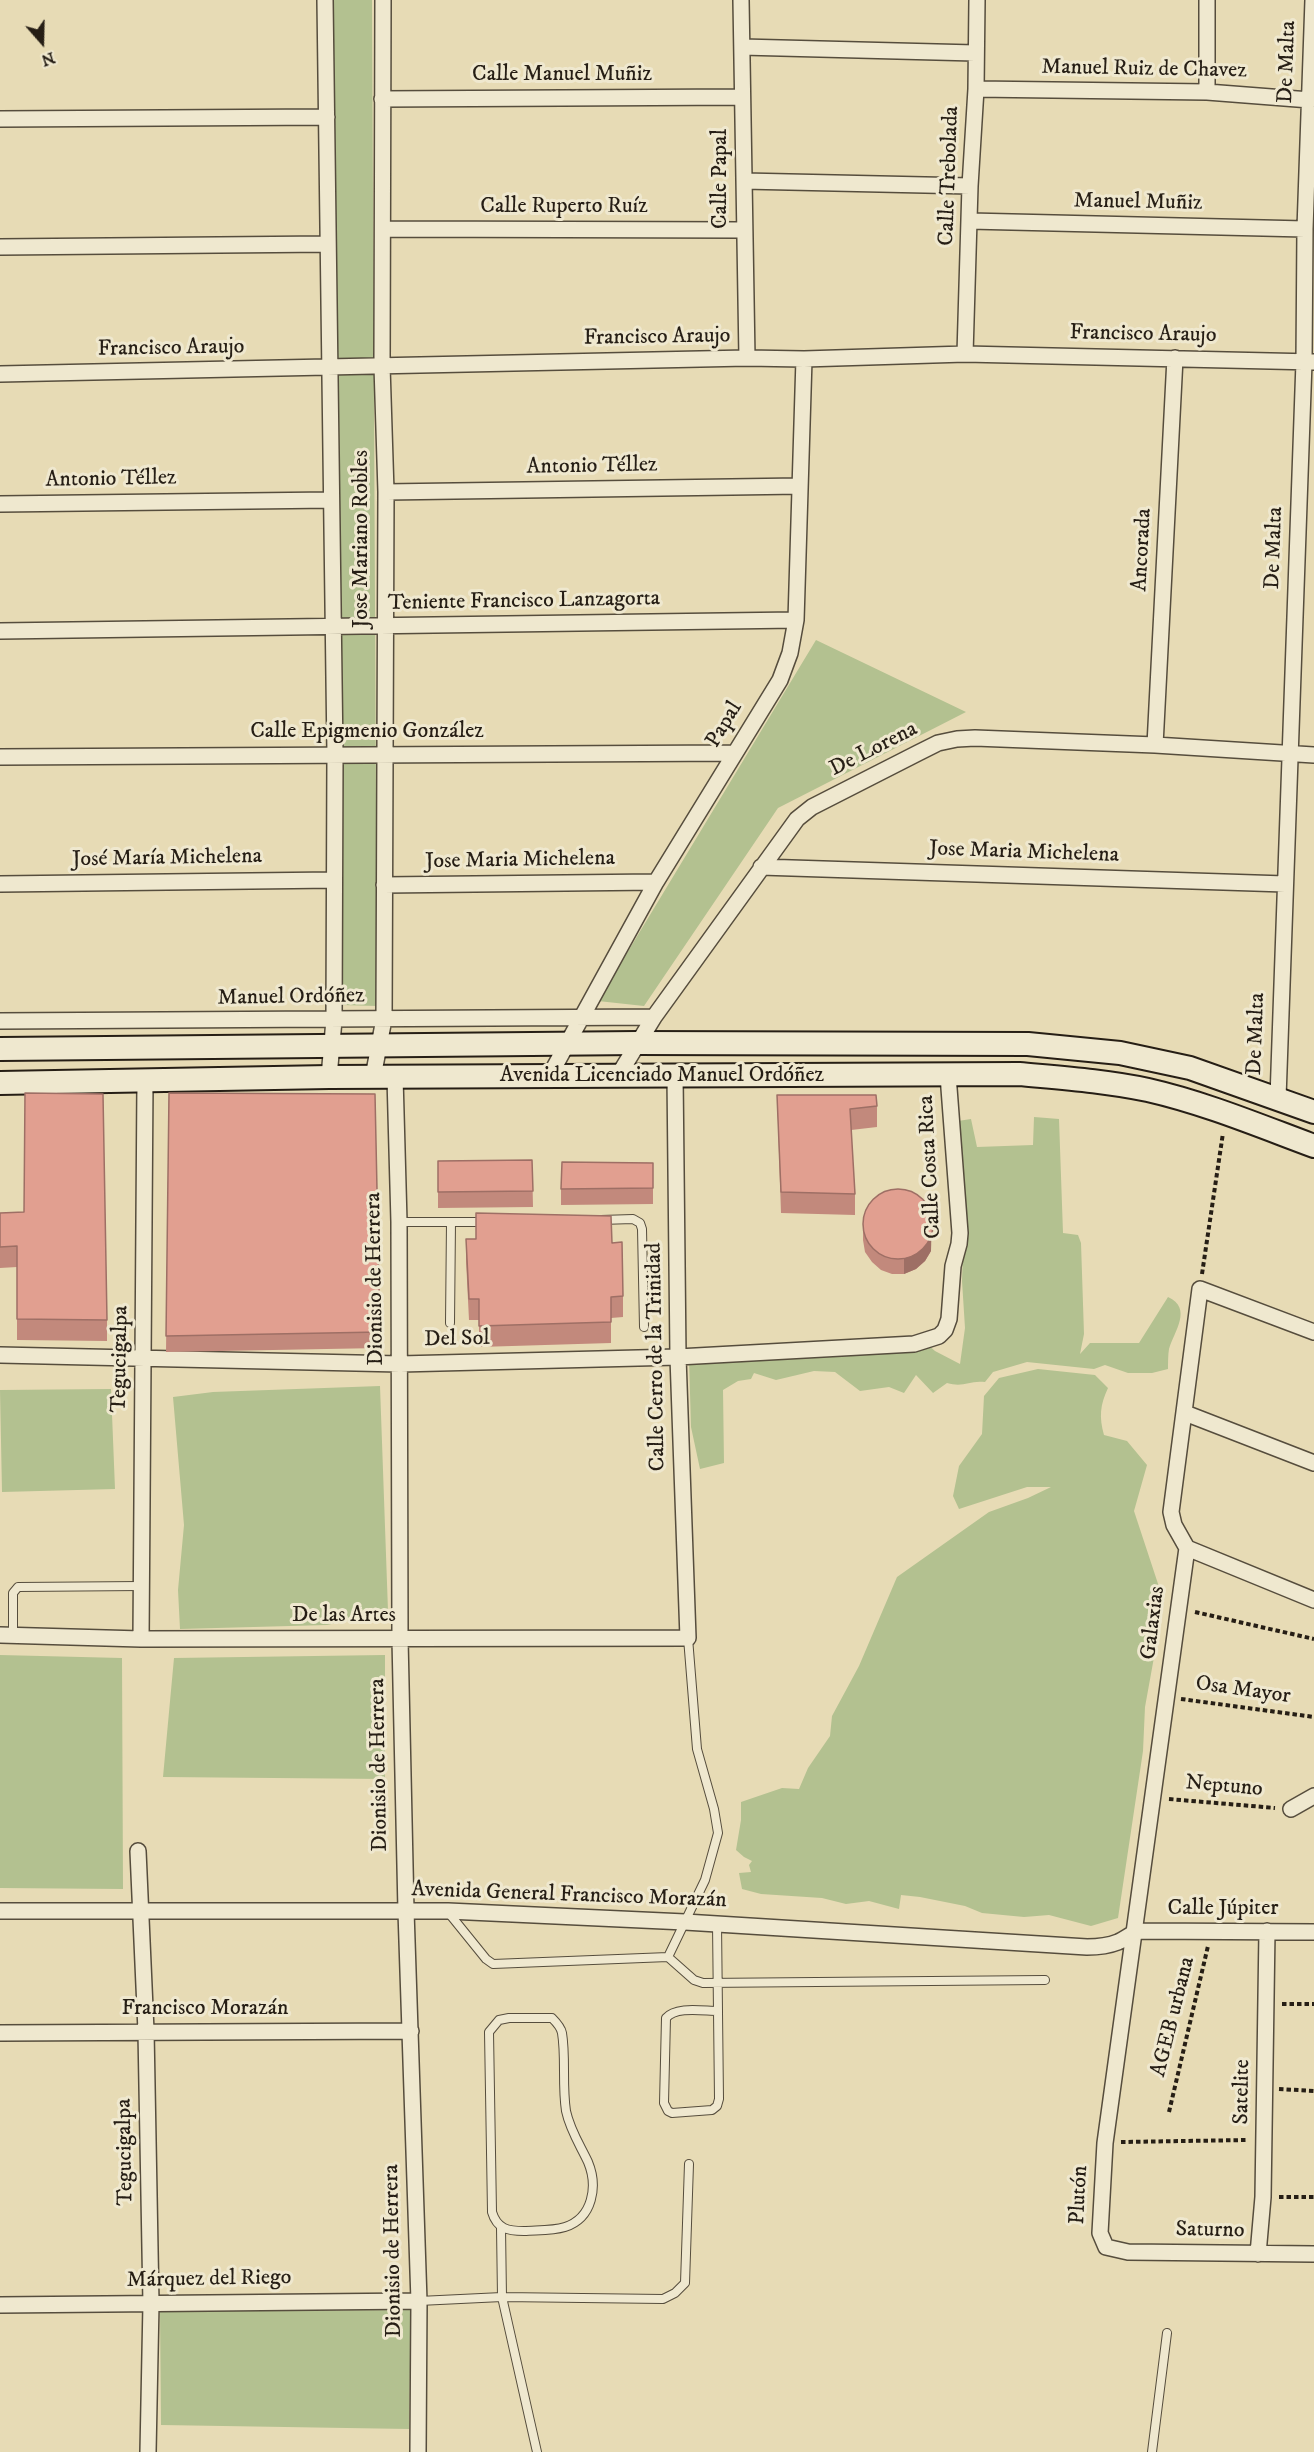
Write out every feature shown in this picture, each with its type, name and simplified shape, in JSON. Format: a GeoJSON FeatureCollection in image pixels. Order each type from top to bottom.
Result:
{"type":"FeatureCollection","features":[{"type":"Feature","properties":{"kind":"main road","name":"Avenida Licenciado Manuel Ordóñez"},"geometry":{"type":"LineString","coordinates":[[0,1049],[637,1043],[1028,1044],[1120,1053],[1190,1068],[1314,1112]]}},
{"type":"Feature","properties":{"kind":"main road","name":"Avenida Licenciado Manuel Ordóñez"},"geometry":{"type":"LineString","coordinates":[[0,1083],[550,1075],[1019,1074],[1095,1081],[1148,1090],[1226,1113],[1314,1146]]}},
{"type":"Feature","properties":{"kind":"street","name":"Jose Mariano Robles"},"geometry":{"type":"LineString","coordinates":[[325,0],[335,754],[334,1020],[329,1077]]}},
{"type":"Feature","properties":{"kind":"street","name":"Jose Mariano Robles"},"geometry":{"type":"LineString","coordinates":[[373,1077],[384,1019],[386,492],[382,366],[383,0]]}},
{"type":"Feature","properties":{"kind":"street","name":"Calle Papal"},"geometry":{"type":"LineString","coordinates":[[741,0],[743,230],[747,358]]}},
{"type":"Feature","properties":{"kind":"street","name":"Calle Trebolada"},"geometry":{"type":"LineString","coordinates":[[965,354],[970,221],[969,186],[976,89],[977,0]]}},
{"type":"Feature","properties":{"kind":"street"},"geometry":{"type":"LineString","coordinates":[[1207,0],[1207,92]]}},
{"type":"Feature","properties":{"kind":"street","name":"De Malta"},"geometry":{"type":"LineString","coordinates":[[1278,1098],[1290,755],[1309,362],[1305,229],[1313,0]]}},
{"type":"Feature","properties":{"kind":"street"},"geometry":{"type":"LineString","coordinates":[[742,47],[975,53]]}},
{"type":"Feature","properties":{"kind":"street","name":"Manuel Ruiz de Chavez"},"geometry":{"type":"LineString","coordinates":[[976,89],[1207,92],[1310,100]]}},
{"type":"Feature","properties":{"kind":"street","name":"Calle Manuel Muñiz"},"geometry":{"type":"LineString","coordinates":[[382,99],[742,97]]}},
{"type":"Feature","properties":{"kind":"street"},"geometry":{"type":"LineString","coordinates":[[0,119],[327,117]]}},
{"type":"Feature","properties":{"kind":"street"},"geometry":{"type":"LineString","coordinates":[[744,182],[969,186]]}},
{"type":"Feature","properties":{"kind":"street","name":"Manuel Muñiz"},"geometry":{"type":"LineString","coordinates":[[970,221],[1305,229]]}},
{"type":"Feature","properties":{"kind":"street","name":"Calle Ruperto Ruíz"},"geometry":{"type":"LineString","coordinates":[[384,229],[743,230]]}},
{"type":"Feature","properties":{"kind":"street"},"geometry":{"type":"LineString","coordinates":[[0,247],[328,244]]}},
{"type":"Feature","properties":{"kind":"street","name":"Francisco Araujo"},"geometry":{"type":"LineString","coordinates":[[0,374],[331,369],[965,354],[1309,362]]}},
{"type":"Feature","properties":{"kind":"street","name":"Ancorada"},"geometry":{"type":"LineString","coordinates":[[1155,745],[1175,358]]}},
{"type":"Feature","properties":{"kind":"street","name":"Papal"},"geometry":{"type":"LineString","coordinates":[[550,1075],[656,882],[780,680],[790,653],[796,620],[804,359]]}},
{"type":"Feature","properties":{"kind":"street","name":"Antonio Téllez"},"geometry":{"type":"LineString","coordinates":[[386,492],[800,486]]}},
{"type":"Feature","properties":{"kind":"street","name":"Antonio Téllez"},"geometry":{"type":"LineString","coordinates":[[0,504],[331,500]]}},
{"type":"Feature","properties":{"kind":"street","name":"Teniente Francisco Lanzagorta"},"geometry":{"type":"LineString","coordinates":[[0,631],[796,620]]}},
{"type":"Feature","properties":{"kind":"street","name":"De Lorena"},"geometry":{"type":"LineString","coordinates":[[618,1076],[654,1017],[797,819],[812,807],[938,743],[975,738],[1155,745],[1314,755]]}},
{"type":"Feature","properties":{"kind":"street","name":"Calle Epigmenio González"},"geometry":{"type":"LineString","coordinates":[[0,757],[735,753]]}},
{"type":"Feature","properties":{"kind":"street","name":"Jose Maria Michelena"},"geometry":{"type":"LineString","coordinates":[[761,867],[1285,884]]}},
{"type":"Feature","properties":{"kind":"street","name":"José María Michelena"},"geometry":{"type":"LineString","coordinates":[[0,884],[334,880]]}},
{"type":"Feature","properties":{"kind":"street","name":"Jose Maria Michelena"},"geometry":{"type":"LineString","coordinates":[[384,885],[656,882]]}},
{"type":"Feature","properties":{"kind":"street","name":"Manuel Ordóñez"},"geometry":{"type":"LineString","coordinates":[[0,1021],[654,1017]]}},
{"type":"Feature","properties":{"kind":"street","name":"Calle Cerro de la Trinidad"},"geometry":{"type":"LineString","coordinates":[[675,1075],[678,1357],[688,1638]]}},
{"type":"Feature","properties":{"kind":"street","name":"Calle Costa Rica"},"geometry":{"type":"LineString","coordinates":[[914,1344],[939,1336],[945,1330],[949,1319],[953,1266],[959,1244],[948,1075]]}},
{"type":"Feature","properties":{"kind":"street","name":"Dionisio de Herrera"},"geometry":{"type":"LineString","coordinates":[[395,1077],[399,1222],[400,1639],[418,2301],[418,2452]]}},
{"type":"Feature","properties":{"kind":"street","name":"Tegucigalpa"},"geometry":{"type":"LineString","coordinates":[[141,1639],[145,1081]]}},
{"type":"Feature","properties":{"kind":"street"},"geometry":{"type":"LineString","coordinates":[[1314,1332],[1200,1289],[1171,1512],[1174,1525],[1187,1548],[1314,1600]]}},
{"type":"Feature","properties":{"kind":"street","name":"Del Sol"},"geometry":{"type":"LineString","coordinates":[[0,1355],[400,1364],[678,1357],[914,1344]]}},
{"type":"Feature","properties":{"kind":"street"},"geometry":{"type":"LineString","coordinates":[[1185,1413],[1314,1463]]}},
{"type":"Feature","properties":{"kind":"street","name":"Galaxias"},"geometry":{"type":"LineString","coordinates":[[1105,2143],[1187,1548]]}},
{"type":"Feature","properties":{"kind":"street","name":"De las Artes"},"geometry":{"type":"LineString","coordinates":[[6,1635],[141,1639],[688,1638]]}},
{"type":"Feature","properties":{"kind":"street"},"geometry":{"type":"LineString","coordinates":[[1291,1809],[1314,1796]]}},
{"type":"Feature","properties":{"kind":"street","name":"Tegucigalpa"},"geometry":{"type":"LineString","coordinates":[[138,1851],[146,2031],[151,2304],[148,2452]]}},
{"type":"Feature","properties":{"kind":"street","name":"Avenida General Francisco Morazán"},"geometry":{"type":"LineString","coordinates":[[0,1911],[448,1911],[685,1922],[1087,1947],[1103,1946],[1119,1941],[1133,1932]]}},
{"type":"Feature","properties":{"kind":"street","name":"Calle Júpiter"},"geometry":{"type":"LineString","coordinates":[[1133,1932],[1212,1930],[1314,1932]]}},
{"type":"Feature","properties":{"kind":"street","name":"Satelite"},"geometry":{"type":"LineString","coordinates":[[1258,2254],[1263,2197],[1267,1931]]}},
{"type":"Feature","properties":{"kind":"street","name":"Francisco Morazán"},"geometry":{"type":"LineString","coordinates":[[0,2033],[411,2031]]}},
{"type":"Feature","properties":{"kind":"street","name":"Plutón"},"geometry":{"type":"LineString","coordinates":[[1105,2143],[1100,2233],[1106,2247]]}},
{"type":"Feature","properties":{"kind":"street","name":"Saturno"},"geometry":{"type":"LineString","coordinates":[[1106,2247],[1128,2252],[1314,2254]]}},
{"type":"Feature","properties":{"kind":"street","name":"Márquez del Riego"},"geometry":{"type":"LineString","coordinates":[[0,2305],[418,2301]]}},
{"type":"Feature","properties":{"kind":"lane"},"geometry":{"type":"LineString","coordinates":[[588,1220],[633,1219],[640,1223],[644,1327]]}},
{"type":"Feature","properties":{"kind":"lane"},"geometry":{"type":"LineString","coordinates":[[399,1222],[497,1222]]}},
{"type":"Feature","properties":{"kind":"lane"},"geometry":{"type":"LineString","coordinates":[[450,1323],[451,1222]]}},
{"type":"Feature","properties":{"kind":"lane"},"geometry":{"type":"LineString","coordinates":[[6,1635],[13,1593],[18,1587],[141,1586]]}},
{"type":"Feature","properties":{"kind":"lane"},"geometry":{"type":"LineString","coordinates":[[668,1957],[708,1872],[718,1833],[714,1809],[697,1749],[688,1638]]}},
{"type":"Feature","properties":{"kind":"lane"},"geometry":{"type":"LineString","coordinates":[[448,1911],[486,1959],[493,1964],[668,1957],[694,1980],[718,1984],[1045,1980]]}},
{"type":"Feature","properties":{"kind":"lane"},"geometry":{"type":"LineString","coordinates":[[717,1924],[718,1984],[719,2099],[717,2106],[712,2110],[672,2113],[668,2111],[664,2103],[666,2018],[670,2013],[677,2011],[718,2011]]}},
{"type":"Feature","properties":{"kind":"lane"},"geometry":{"type":"LineString","coordinates":[[501,2228],[512,2231],[565,2227],[580,2220],[591,2200],[594,2185],[589,2164],[567,2114],[562,2082],[562,2031],[552,2018],[509,2018],[493,2025],[489,2032],[492,2212],[501,2228],[502,2297],[537,2452]]}},
{"type":"Feature","properties":{"kind":"lane"},"geometry":{"type":"LineString","coordinates":[[418,2301],[502,2297],[663,2299],[675,2293],[685,2283],[688,2164]]}},
{"type":"Feature","properties":{"kind":"lane"},"geometry":{"type":"LineString","coordinates":[[1152,2452],[1167,2332]]}},
{"type":"Feature","properties":{"kind":"path"},"geometry":{"type":"LineString","coordinates":[[1200,1289],[1226,1113]]}},
{"type":"Feature","properties":{"kind":"path"},"geometry":{"type":"LineString","coordinates":[[1178,1608],[1314,1640]]}},
{"type":"Feature","properties":{"kind":"path","name":"Osa Mayor"},"geometry":{"type":"LineString","coordinates":[[1167,1697],[1314,1717]]}},
{"type":"Feature","properties":{"kind":"path","name":"Neptuno"},"geometry":{"type":"LineString","coordinates":[[1154,1798],[1291,1809]]}},
{"type":"Feature","properties":{"kind":"path","name":"AGEB urbana"},"geometry":{"type":"LineString","coordinates":[[1168,2112],[1212,1930]]}},
{"type":"Feature","properties":{"kind":"path"},"geometry":{"type":"LineString","coordinates":[[1267,2004],[1314,2004]]}},
{"type":"Feature","properties":{"kind":"path"},"geometry":{"type":"LineString","coordinates":[[1266,2089],[1314,2091]]}},
{"type":"Feature","properties":{"kind":"path"},"geometry":{"type":"LineString","coordinates":[[1105,2143],[1264,2139]]}},
{"type":"Feature","properties":{"kind":"path"},"geometry":{"type":"LineString","coordinates":[[1263,2197],[1314,2197]]}},
{"type":"Feature","properties":{"kind":"green space"},"geometry":{"type":"Polygon","coordinates":[[[332,0],[372,0],[377,1006],[340,1005],[332,0]]]}},
{"type":"Feature","properties":{"kind":"green space"},"geometry":{"type":"Polygon","coordinates":[[[816,640],[966,712],[778,808],[644,1006],[598,1001],[816,640]]]}},
{"type":"Feature","properties":{"kind":"green space"},"geometry":{"type":"Polygon","coordinates":[[[1034,1117],[1059,1119],[1063,1233],[1078,1235],[1081,1243],[1084,1334],[1080,1354],[1090,1343],[1139,1343],[1168,1297],[1179,1307],[1181,1314],[1169,1349],[1168,1369],[1152,1373],[1128,1373],[1105,1365],[1094,1369],[1027,1362],[993,1372],[985,1382],[958,1385],[947,1383],[933,1393],[916,1375],[904,1393],[889,1387],[860,1391],[835,1372],[814,1371],[776,1380],[754,1373],[751,1379],[738,1381],[723,1390],[724,1463],[700,1469],[691,1427],[689,1359],[889,1350],[919,1351],[926,1343],[935,1351],[960,1364],[965,1328],[962,1281],[964,1218],[958,1121],[971,1119],[977,1147],[1033,1145],[1034,1117]]]}},
{"type":"Feature","properties":{"kind":"green space"},"geometry":{"type":"Polygon","coordinates":[[[1038,1369],[1095,1375],[1108,1388],[1101,1411],[1104,1435],[1127,1441],[1147,1465],[1134,1511],[1164,1602],[1145,1707],[1143,1751],[1118,1918],[1091,1926],[1049,1915],[1024,1917],[982,1913],[965,1906],[920,1897],[901,1895],[899,1909],[869,1901],[846,1904],[822,1898],[761,1894],[742,1889],[739,1873],[751,1872],[749,1865],[752,1861],[736,1850],[741,1820],[741,1802],[782,1788],[799,1789],[808,1768],[830,1736],[832,1716],[859,1666],[897,1577],[989,1512],[1051,1487],[1027,1487],[959,1509],[953,1496],[959,1466],[982,1434],[984,1396],[999,1378],[1038,1369]]]}},
{"type":"Feature","properties":{"kind":"green space"},"geometry":{"type":"Polygon","coordinates":[[[380,1386],[388,1611],[327,1625],[180,1629],[178,1590],[184,1525],[173,1397],[213,1392],[380,1386]]]}},
{"type":"Feature","properties":{"kind":"green space"},"geometry":{"type":"Polygon","coordinates":[[[111,1389],[115,1489],[2,1492],[0,1390],[111,1389]]]}},
{"type":"Feature","properties":{"kind":"green space"},"geometry":{"type":"Polygon","coordinates":[[[0,1655],[122,1658],[123,1889],[0,1888],[0,1655]]]}},
{"type":"Feature","properties":{"kind":"green space"},"geometry":{"type":"Polygon","coordinates":[[[385,1655],[385,1779],[163,1777],[174,1658],[385,1655]]]}},
{"type":"Feature","properties":{"kind":"green space"},"geometry":{"type":"Polygon","coordinates":[[[411,2310],[409,2429],[161,2425],[160,2311],[411,2310]]]}},
{"type":"Feature","properties":{"kind":"building"},"geometry":{"type":"Polygon","coordinates":[[[25,1093],[103,1094],[107,1320],[17,1319],[17,1246],[0,1247],[0,1213],[24,1212],[25,1093]]]}},
{"type":"Feature","properties":{"kind":"building"},"geometry":{"type":"Polygon","coordinates":[[[169,1093],[375,1094],[380,1332],[166,1336],[169,1093]]]}},
{"type":"Feature","properties":{"kind":"building"},"geometry":{"type":"Polygon","coordinates":[[[777,1095],[876,1095],[877,1106],[850,1109],[855,1194],[781,1192],[777,1095]]]}},
{"type":"Feature","properties":{"kind":"building"},"geometry":{"type":"Polygon","coordinates":[[[532,1160],[533,1191],[438,1192],[438,1161],[532,1160]]]}},
{"type":"Feature","properties":{"kind":"building"},"geometry":{"type":"Polygon","coordinates":[[[562,1162],[653,1163],[653,1188],[561,1189],[562,1162]]]}},
{"type":"Feature","properties":{"kind":"building"},"geometry":{"type":"Polygon","coordinates":[[[898,1189],[917,1195],[927,1205],[933,1224],[927,1243],[917,1253],[898,1259],[879,1253],[869,1243],[863,1224],[869,1205],[879,1195],[898,1189]]]}},
{"type":"Feature","properties":{"kind":"building"},"geometry":{"type":"Polygon","coordinates":[[[476,1213],[611,1216],[612,1243],[622,1242],[623,1296],[611,1297],[611,1322],[479,1326],[479,1299],[469,1299],[466,1239],[476,1239],[476,1213]]]}}]}
